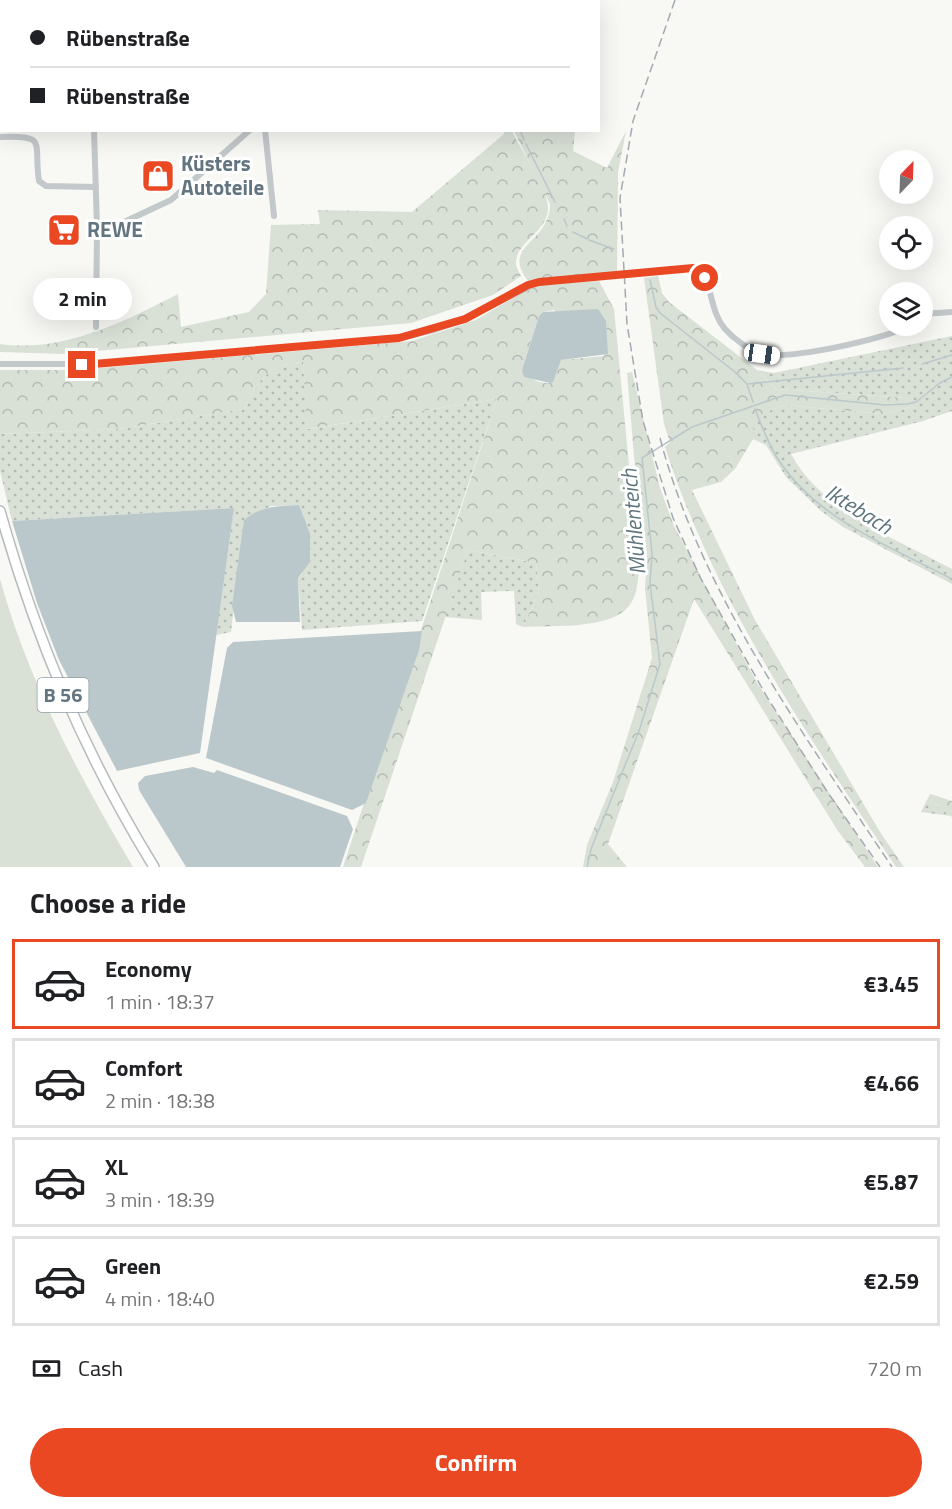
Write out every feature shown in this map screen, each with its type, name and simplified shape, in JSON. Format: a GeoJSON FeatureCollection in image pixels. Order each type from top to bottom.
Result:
{"type":"FeatureCollection","features":[{"type":"Feature","properties":{"kind":"main road","name":"B 56"},"geometry":{"type":"LineString","coordinates":[[0,511],[35,624],[56,681],[92,759],[153,867]]}},
{"type":"Feature","properties":{"kind":"street"},"geometry":{"type":"LineString","coordinates":[[94,132],[97,228],[96,327]]}},
{"type":"Feature","properties":{"kind":"street"},"geometry":{"type":"LineString","coordinates":[[97,228],[124,222],[171,200],[248,132]]}},
{"type":"Feature","properties":{"kind":"street"},"geometry":{"type":"LineString","coordinates":[[265,132],[274,216]]}},
{"type":"Feature","properties":{"kind":"street"},"geometry":{"type":"LineString","coordinates":[[0,137],[27,135],[33,138],[37,144],[39,181],[46,186],[96,187]]}},
{"type":"Feature","properties":{"kind":"street"},"geometry":{"type":"LineString","coordinates":[[0,364],[99,364],[399,338],[465,319],[528,285],[539,282],[693,268],[705,278],[713,311],[726,331],[762,354],[789,356],[882,336]]}},
{"type":"Feature","properties":{"kind":"street"},"geometry":{"type":"LineString","coordinates":[[933,314],[952,312]]}},
{"type":"Feature","properties":{"kind":"green space"},"geometry":{"type":"Polygon","coordinates":[[[626,131],[618,172],[617,273],[528,281],[521,269],[520,259],[523,251],[543,228],[550,204],[514,132],[575,132],[573,151],[607,168],[626,131]]]}},
{"type":"Feature","properties":{"kind":"green space"},"geometry":{"type":"Polygon","coordinates":[[[504,132],[513,132],[539,179],[548,207],[543,223],[517,255],[516,265],[521,276],[493,295],[411,323],[63,354],[0,352],[0,344],[23,346],[47,344],[92,333],[178,294],[181,327],[249,312],[266,294],[271,225],[320,224],[318,210],[412,212],[504,132]]]}},
{"type":"Feature","properties":{"kind":"green space"},"geometry":{"type":"Polygon","coordinates":[[[658,276],[662,293],[669,302],[757,370],[776,389],[908,398],[911,407],[883,414],[784,405],[754,417],[753,439],[735,469],[721,482],[692,490],[755,620],[880,832],[904,867],[896,867],[797,716],[736,612],[685,504],[665,447],[670,442],[664,424],[644,278],[658,276]]]}},
{"type":"Feature","properties":{"kind":"green space"},"geometry":{"type":"Polygon","coordinates":[[[599,281],[614,309],[639,570],[638,584],[629,606],[620,614],[608,619],[580,625],[523,627],[539,591],[536,563],[468,550],[361,867],[343,867],[497,399],[307,429],[303,362],[281,366],[266,375],[254,389],[244,409],[119,429],[0,434],[0,370],[76,370],[412,341],[476,320],[535,285],[599,281]],[[554,310],[543,312],[539,316],[522,370],[531,378],[550,383],[560,360],[605,356],[554,310]]]}},
{"type":"Feature","properties":{"kind":"green space"},"geometry":{"type":"Polygon","coordinates":[[[952,336],[952,411],[923,421],[791,454],[804,474],[841,508],[885,535],[952,569],[952,584],[843,527],[821,511],[786,477],[766,445],[753,439],[753,417],[784,405],[883,414],[911,407],[908,398],[776,389],[757,370],[774,373],[952,336]]]}},
{"type":"Feature","properties":{"kind":"green space"},"geometry":{"type":"Polygon","coordinates":[[[303,362],[308,429],[497,399],[422,621],[302,630],[298,578],[302,574],[299,505],[271,506],[244,520],[231,632],[216,635],[234,508],[12,521],[0,471],[0,434],[119,429],[244,409],[266,375],[282,366],[303,362]]]}},
{"type":"Feature","properties":{"kind":"green space"},"geometry":{"type":"Polygon","coordinates":[[[632,372],[660,488],[674,526],[756,681],[878,867],[865,867],[838,831],[694,599],[608,844],[627,867],[583,867],[587,845],[613,782],[652,658],[645,588],[647,555],[634,456],[627,373],[632,372]]]}},
{"type":"Feature","properties":{"kind":"green space"},"geometry":{"type":"Polygon","coordinates":[[[468,550],[536,563],[539,591],[523,627],[516,624],[514,591],[481,592],[482,620],[445,617],[468,550]]]}},
{"type":"Feature","properties":{"kind":"green space"},"geometry":{"type":"Polygon","coordinates":[[[0,579],[40,691],[93,798],[133,867],[0,867],[0,579]]]}},
{"type":"Feature","properties":{"kind":"green space"},"geometry":{"type":"Polygon","coordinates":[[[930,794],[934,795],[931,802],[951,816],[921,812],[930,794]]]}},
{"type":"Feature","properties":{"kind":"green space"},"geometry":{"type":"Polygon","coordinates":[[[934,795],[952,801],[952,817],[931,802],[934,795]]]}},
{"type":"Feature","properties":{"kind":"shaded area"},"geometry":{"type":"Polygon","coordinates":[[[598,309],[606,321],[608,354],[561,360],[553,382],[550,383],[524,377],[522,370],[539,316],[543,312],[598,309]]]}},
{"type":"Feature","properties":{"kind":"shaded area"},"geometry":{"type":"Polygon","coordinates":[[[299,505],[310,534],[310,562],[298,578],[300,622],[236,622],[232,606],[244,520],[263,509],[299,505]]]}},
{"type":"Feature","properties":{"kind":"shaded area"},"geometry":{"type":"Polygon","coordinates":[[[234,508],[200,753],[117,771],[59,660],[37,603],[12,521],[234,508]]]}},
{"type":"Feature","properties":{"kind":"shaded area"},"geometry":{"type":"Polygon","coordinates":[[[422,631],[419,650],[366,803],[352,810],[206,758],[227,648],[233,642],[422,631]]]}},
{"type":"Feature","properties":{"kind":"shaded area"},"geometry":{"type":"Polygon","coordinates":[[[193,767],[214,773],[217,770],[347,816],[353,829],[340,867],[186,867],[139,790],[138,783],[145,776],[193,767]]]}},
{"type":"Feature","properties":{"kind":"waterway","name":"Iktebach"},"geometry":{"type":"LineString","coordinates":[[521,132],[524,140]]}},
{"type":"Feature","properties":{"kind":"waterway","name":"Iktebach"},"geometry":{"type":"LineString","coordinates":[[526,144],[555,202]]}},
{"type":"Feature","properties":{"kind":"waterway","name":"Iktebach"},"geometry":{"type":"LineString","coordinates":[[564,219],[567,226]]}},
{"type":"Feature","properties":{"kind":"waterway","name":"Iktebach"},"geometry":{"type":"LineString","coordinates":[[573,232],[587,239]]}},
{"type":"Feature","properties":{"kind":"waterway","name":"Iktebach"},"geometry":{"type":"LineString","coordinates":[[589,240],[614,249]]}},
{"type":"Feature","properties":{"kind":"waterway","name":"Iktebach"},"geometry":{"type":"LineString","coordinates":[[650,280],[656,307],[660,313],[735,372],[747,384],[753,402]]}},
{"type":"Feature","properties":{"kind":"waterway"},"geometry":{"type":"LineString","coordinates":[[922,364],[952,355]]}},
{"type":"Feature","properties":{"kind":"waterway"},"geometry":{"type":"LineString","coordinates":[[748,384],[903,368]]}},
{"type":"Feature","properties":{"kind":"waterway","name":"Mühlenteich"},"geometry":{"type":"LineString","coordinates":[[587,867],[591,849],[639,731],[660,664],[650,583],[652,553],[642,458],[692,427],[785,395],[885,405],[907,404],[916,402],[940,383],[952,377]]}},
{"type":"Feature","properties":{"kind":"waterway","name":"Iktebach"},"geometry":{"type":"LineString","coordinates":[[755,409],[776,456],[792,478],[811,497],[855,529],[952,579]]}},
{"type":"Feature","properties":{"kind":"railway"},"geometry":{"type":"LineString","coordinates":[[675,0],[633,121],[620,198],[627,324],[643,421],[673,518],[701,579],[767,697],[828,793],[880,867]]}},
{"type":"Feature","properties":{"kind":"railway"},"geometry":{"type":"LineString","coordinates":[[660,438],[678,495],[701,552],[728,607],[791,714],[892,867]]}},
{"type":"Feature","properties":{"kind":"place","name":"Küsters Autoteile"},"geometry":{"type":"Point","coordinates":[158,176]}},
{"type":"Feature","properties":{"kind":"place","name":"REWE"},"geometry":{"type":"Point","coordinates":[64,230]}},
{"type":"Feature","properties":{"kind":"route"},"geometry":{"type":"LineString","coordinates":[[82,365],[399,338],[434,330],[465,319],[528,285],[539,282],[693,268],[699,270],[705,278]]}}]}
